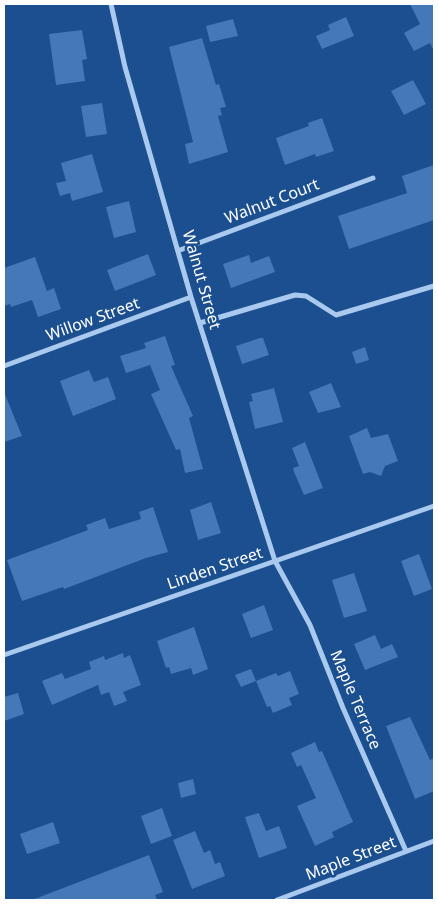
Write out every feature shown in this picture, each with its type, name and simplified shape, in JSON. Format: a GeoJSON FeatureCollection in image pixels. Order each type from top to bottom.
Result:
{"type":"FeatureCollection","features":[{"type":"Feature","properties":{"kind":"street","name":"Walnut Street"},"geometry":{"type":"LineString","coordinates":[[111,4],[125,68],[180,250],[191,297],[275,561]]}},
{"type":"Feature","properties":{"kind":"street","name":"Walnut Court"},"geometry":{"type":"LineString","coordinates":[[180,250],[373,178]]}},
{"type":"Feature","properties":{"kind":"street"},"geometry":{"type":"LineString","coordinates":[[200,323],[295,296],[306,296],[336,315],[434,286]]}},
{"type":"Feature","properties":{"kind":"street","name":"Willow Street"},"geometry":{"type":"LineString","coordinates":[[4,366],[191,297]]}},
{"type":"Feature","properties":{"kind":"street","name":"Linden Street"},"geometry":{"type":"LineString","coordinates":[[4,655],[434,506]]}},
{"type":"Feature","properties":{"kind":"street","name":"Maple Terrace"},"geometry":{"type":"LineString","coordinates":[[275,561],[310,625],[343,708],[406,851]]}},
{"type":"Feature","properties":{"kind":"street","name":"Maple Street"},"geometry":{"type":"LineString","coordinates":[[277,900],[434,841]]}},
{"type":"Feature","properties":{"kind":"building"},"geometry":{"type":"Polygon","coordinates":[[[410,4],[434,4],[434,51],[430,43],[414,51],[404,33],[420,24],[410,4]]]}},
{"type":"Feature","properties":{"kind":"building"},"geometry":{"type":"Polygon","coordinates":[[[346,17],[354,36],[322,49],[316,36],[330,30],[328,25],[346,17]]]}},
{"type":"Feature","properties":{"kind":"building"},"geometry":{"type":"Polygon","coordinates":[[[233,19],[238,36],[210,42],[206,26],[233,19]]]}},
{"type":"Feature","properties":{"kind":"building"},"geometry":{"type":"Polygon","coordinates":[[[82,30],[87,59],[82,60],[85,81],[56,85],[49,34],[82,30]]]}},
{"type":"Feature","properties":{"kind":"building"},"geometry":{"type":"Polygon","coordinates":[[[202,38],[216,85],[219,84],[226,107],[220,108],[222,115],[218,116],[228,152],[189,164],[185,144],[193,142],[169,47],[202,38]]]}},
{"type":"Feature","properties":{"kind":"building"},"geometry":{"type":"Polygon","coordinates":[[[413,80],[426,104],[404,115],[391,91],[413,80]]]}},
{"type":"Feature","properties":{"kind":"building"},"geometry":{"type":"Polygon","coordinates":[[[102,103],[107,134],[86,137],[81,106],[102,103]]]}},
{"type":"Feature","properties":{"kind":"building"},"geometry":{"type":"Polygon","coordinates":[[[322,118],[334,151],[316,157],[315,154],[285,165],[276,138],[309,126],[308,123],[322,118]]]}},
{"type":"Feature","properties":{"kind":"building"},"geometry":{"type":"Polygon","coordinates":[[[92,154],[103,192],[72,201],[70,193],[60,196],[56,183],[66,181],[61,163],[92,154]]]}},
{"type":"Feature","properties":{"kind":"building"},"geometry":{"type":"Polygon","coordinates":[[[434,165],[434,220],[349,249],[338,216],[407,193],[402,176],[434,165]]]}},
{"type":"Feature","properties":{"kind":"building"},"geometry":{"type":"Polygon","coordinates":[[[129,201],[136,232],[114,238],[106,207],[129,201]]]}},
{"type":"Feature","properties":{"kind":"building"},"geometry":{"type":"Polygon","coordinates":[[[148,254],[156,275],[115,291],[107,270],[148,254]]]}},
{"type":"Feature","properties":{"kind":"building"},"geometry":{"type":"Polygon","coordinates":[[[249,255],[251,263],[269,256],[275,272],[231,288],[223,264],[249,255]]]}},
{"type":"Feature","properties":{"kind":"building"},"geometry":{"type":"Polygon","coordinates":[[[35,257],[47,291],[54,288],[61,309],[38,317],[32,300],[11,307],[10,304],[4,306],[4,268],[35,257]]]}},
{"type":"Feature","properties":{"kind":"building"},"geometry":{"type":"Polygon","coordinates":[[[165,336],[175,365],[171,366],[193,416],[189,418],[203,469],[185,473],[180,449],[176,450],[151,394],[160,390],[150,365],[126,373],[120,356],[146,348],[144,343],[165,336]]]}},
{"type":"Feature","properties":{"kind":"building"},"geometry":{"type":"Polygon","coordinates":[[[263,338],[269,355],[242,364],[236,346],[263,338]]]}},
{"type":"Feature","properties":{"kind":"building"},"geometry":{"type":"Polygon","coordinates":[[[365,347],[369,360],[356,364],[352,352],[365,347]]]}},
{"type":"Feature","properties":{"kind":"building"},"geometry":{"type":"Polygon","coordinates":[[[89,370],[94,382],[108,377],[116,399],[73,416],[60,381],[89,370]]]}},
{"type":"Feature","properties":{"kind":"building"},"geometry":{"type":"Polygon","coordinates":[[[331,383],[341,407],[318,413],[309,392],[331,383]]]}},
{"type":"Feature","properties":{"kind":"building"},"geometry":{"type":"Polygon","coordinates":[[[274,388],[283,422],[255,429],[249,402],[253,401],[251,394],[274,388]]]}},
{"type":"Feature","properties":{"kind":"building"},"geometry":{"type":"Polygon","coordinates":[[[4,392],[22,436],[4,442],[4,392]]]}},
{"type":"Feature","properties":{"kind":"building"},"geometry":{"type":"Polygon","coordinates":[[[367,428],[371,438],[388,434],[398,461],[385,466],[381,476],[370,472],[363,474],[349,436],[367,428]]]}},
{"type":"Feature","properties":{"kind":"building"},"geometry":{"type":"Polygon","coordinates":[[[305,442],[323,488],[304,495],[294,472],[293,468],[299,466],[292,448],[305,442]]]}},
{"type":"Feature","properties":{"kind":"building"},"geometry":{"type":"Polygon","coordinates":[[[211,502],[221,533],[198,540],[190,510],[211,502]]]}},
{"type":"Feature","properties":{"kind":"building"},"geometry":{"type":"Polygon","coordinates":[[[153,507],[168,552],[146,558],[64,589],[63,587],[22,601],[7,560],[88,530],[86,525],[105,518],[109,529],[141,519],[139,512],[153,507]]]}},
{"type":"Feature","properties":{"kind":"building"},"geometry":{"type":"Polygon","coordinates":[[[419,554],[432,589],[414,596],[401,561],[419,554]]]}},
{"type":"Feature","properties":{"kind":"building"},"geometry":{"type":"Polygon","coordinates":[[[354,573],[367,611],[344,618],[332,580],[354,573]]]}},
{"type":"Feature","properties":{"kind":"building"},"geometry":{"type":"Polygon","coordinates":[[[264,605],[273,630],[251,638],[242,614],[264,605]]]}},
{"type":"Feature","properties":{"kind":"building"},"geometry":{"type":"Polygon","coordinates":[[[194,627],[208,669],[193,675],[191,668],[171,674],[169,667],[166,668],[157,641],[194,627]]]}},
{"type":"Feature","properties":{"kind":"building"},"geometry":{"type":"Polygon","coordinates":[[[375,635],[381,649],[392,644],[398,657],[365,670],[354,644],[375,635]]]}},
{"type":"Feature","properties":{"kind":"building"},"geometry":{"type":"Polygon","coordinates":[[[123,653],[124,658],[130,655],[141,685],[123,692],[127,701],[114,706],[109,692],[101,695],[98,685],[52,705],[42,681],[62,673],[65,679],[91,669],[89,662],[104,656],[105,660],[123,653]]]}},
{"type":"Feature","properties":{"kind":"building"},"geometry":{"type":"Polygon","coordinates":[[[251,669],[256,681],[241,687],[235,675],[251,669]]]}},
{"type":"Feature","properties":{"kind":"building"},"geometry":{"type":"Polygon","coordinates":[[[290,671],[299,694],[289,698],[292,705],[273,713],[270,706],[267,707],[256,681],[276,673],[278,676],[290,671]]]}},
{"type":"Feature","properties":{"kind":"building"},"geometry":{"type":"Polygon","coordinates":[[[18,693],[24,714],[4,721],[4,697],[18,693]]]}},
{"type":"Feature","properties":{"kind":"building"},"geometry":{"type":"Polygon","coordinates":[[[410,717],[430,760],[434,758],[434,791],[415,799],[386,726],[410,717]]]}},
{"type":"Feature","properties":{"kind":"building"},"geometry":{"type":"Polygon","coordinates":[[[315,742],[319,752],[322,751],[353,822],[332,832],[334,837],[315,846],[297,806],[316,798],[301,765],[297,767],[291,753],[315,742]]]}},
{"type":"Feature","properties":{"kind":"building"},"geometry":{"type":"Polygon","coordinates":[[[193,779],[196,794],[181,798],[178,783],[193,779]]]}},
{"type":"Feature","properties":{"kind":"building"},"geometry":{"type":"Polygon","coordinates":[[[162,808],[172,836],[151,844],[141,816],[162,808]]]}},
{"type":"Feature","properties":{"kind":"building"},"geometry":{"type":"Polygon","coordinates":[[[259,813],[266,831],[279,826],[287,848],[259,858],[245,817],[259,813]]]}},
{"type":"Feature","properties":{"kind":"building"},"geometry":{"type":"Polygon","coordinates":[[[53,822],[60,843],[27,854],[20,834],[53,822]]]}},
{"type":"Feature","properties":{"kind":"building"},"geometry":{"type":"Polygon","coordinates":[[[195,831],[204,853],[210,850],[215,864],[220,862],[225,876],[192,889],[173,840],[195,831]]]}},
{"type":"Feature","properties":{"kind":"building"},"geometry":{"type":"Polygon","coordinates":[[[149,855],[163,892],[155,895],[157,900],[32,900],[149,855]]]}}]}
